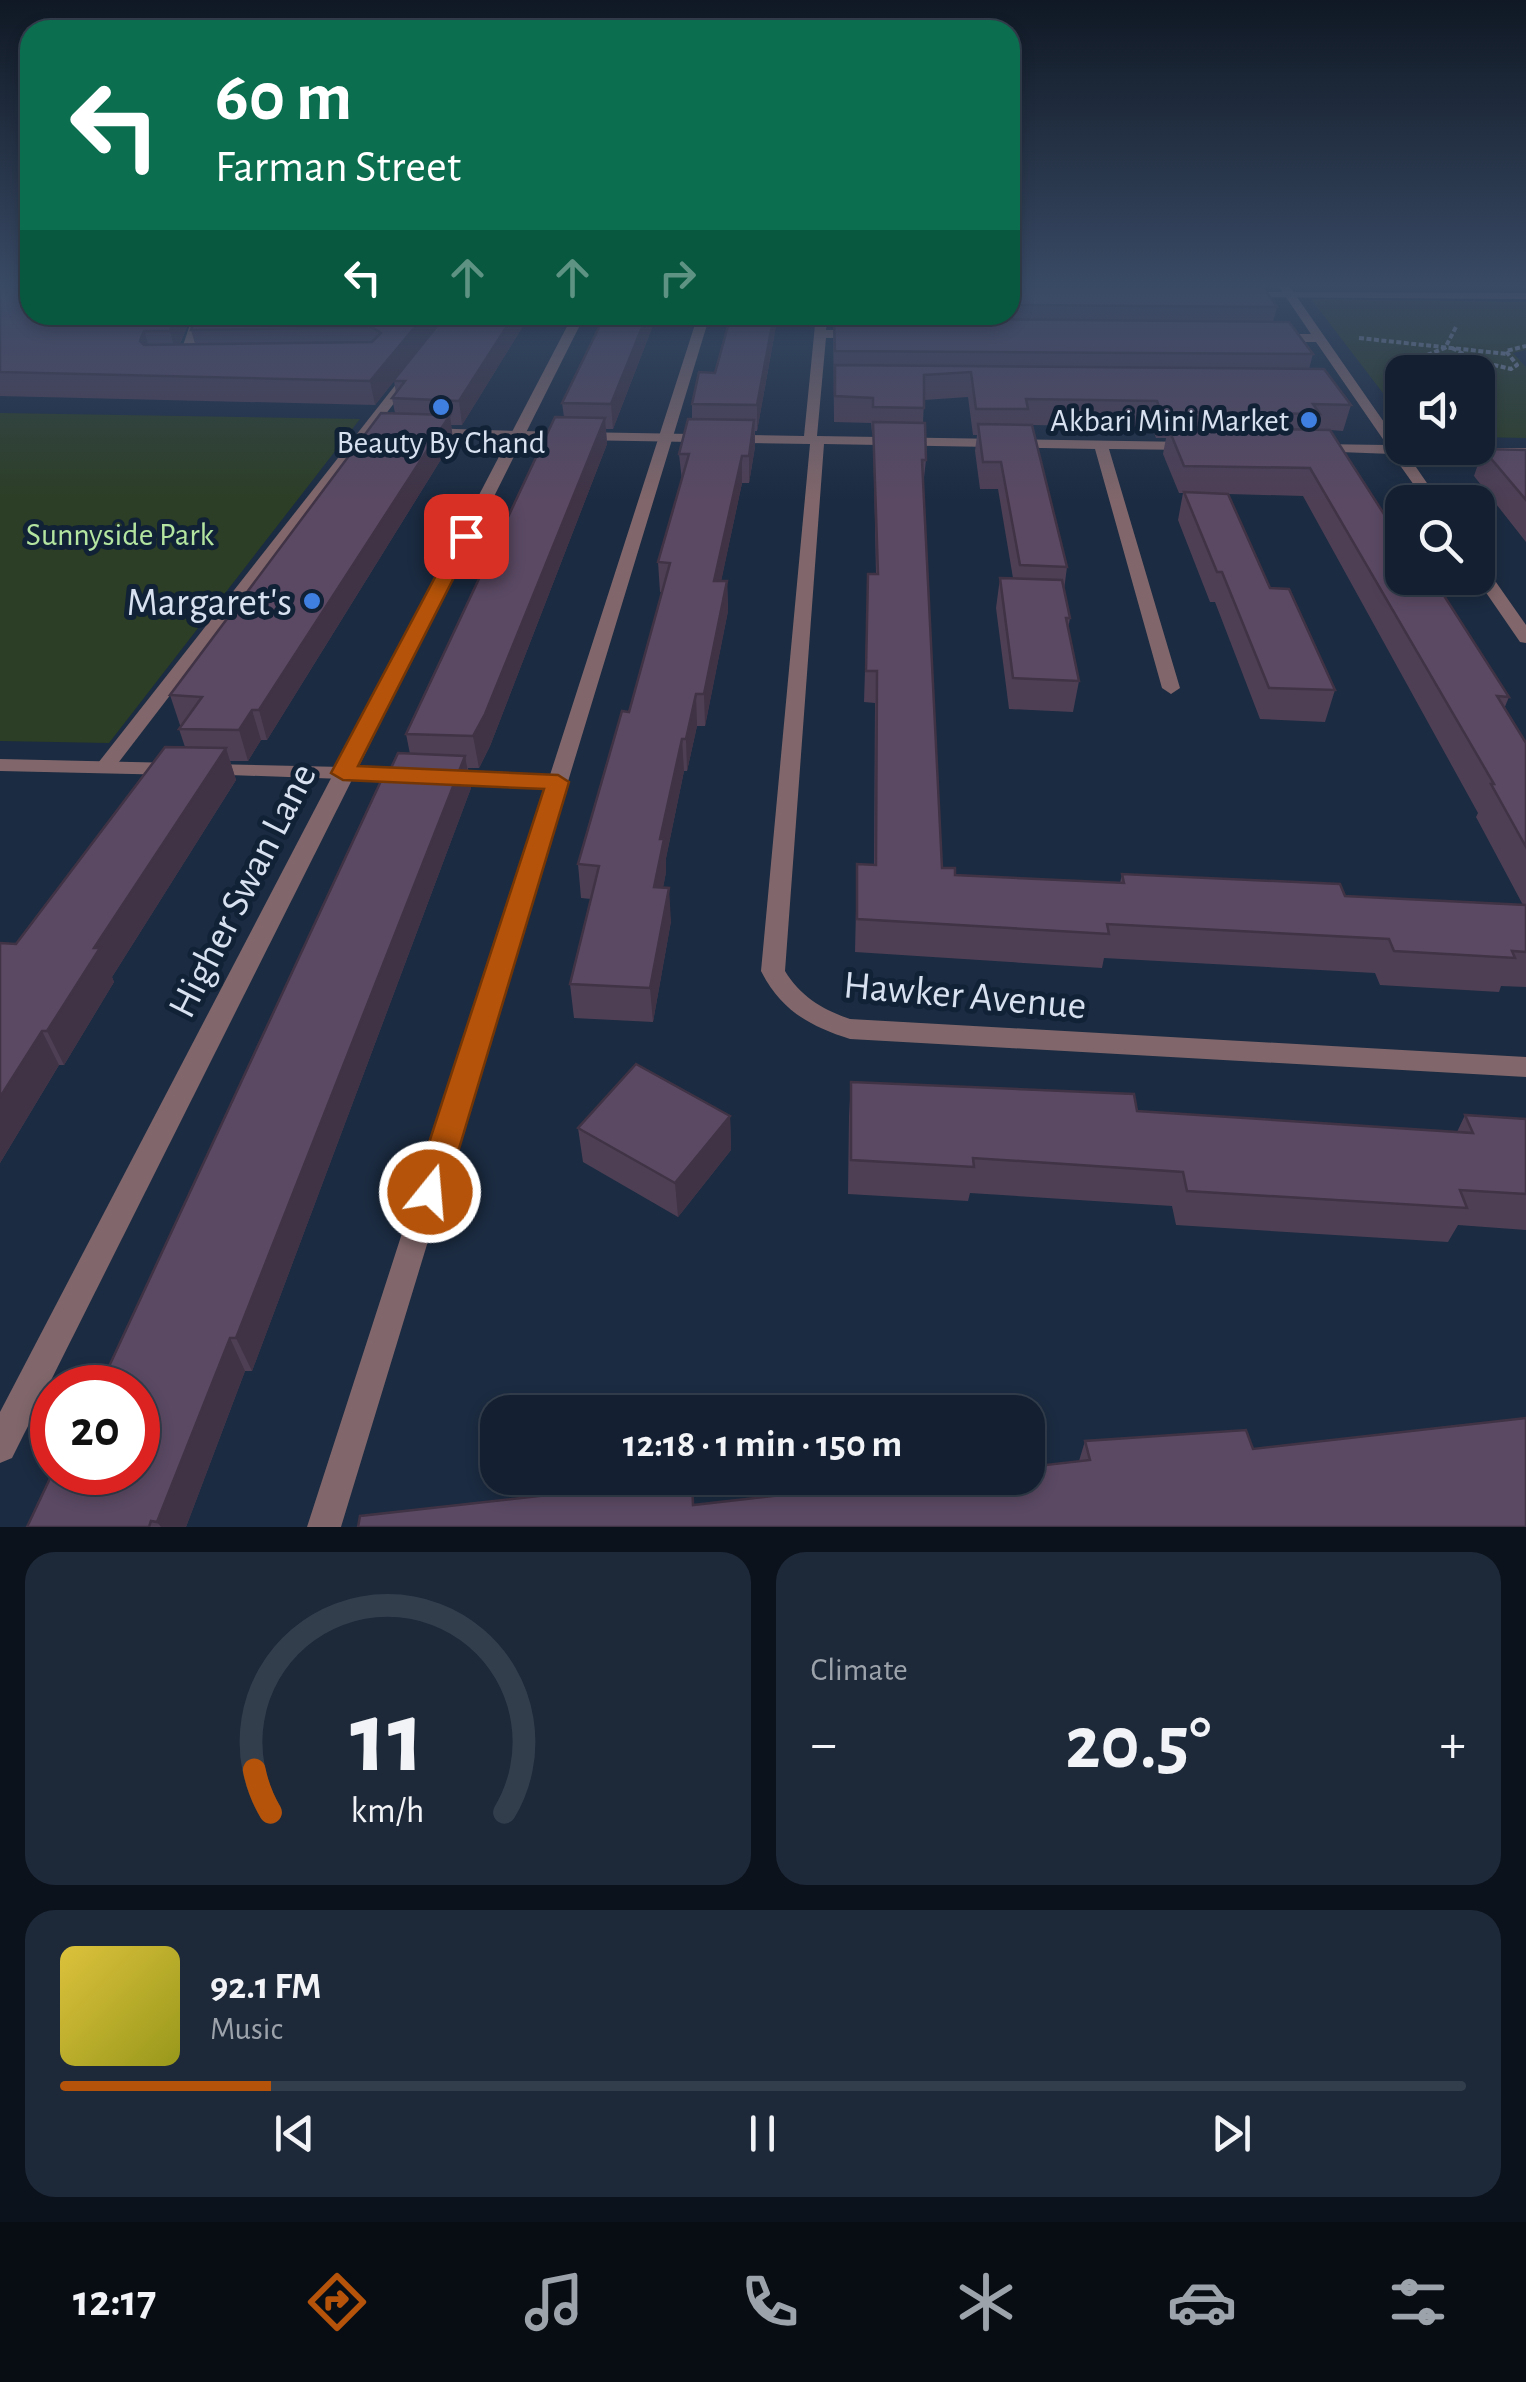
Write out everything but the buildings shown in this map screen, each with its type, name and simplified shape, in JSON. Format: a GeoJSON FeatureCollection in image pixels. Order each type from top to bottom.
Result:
{"type":"FeatureCollection","features":[{"type":"Feature","properties":{"kind":"street"},"geometry":{"type":"LineString","coordinates":[[105,767],[422,358]]}},
{"type":"Feature","properties":{"kind":"street","name":"Higher Swan Lane"},"geometry":{"type":"LineString","coordinates":[[0,1446],[557,358]]}},
{"type":"Feature","properties":{"kind":"street"},"geometry":{"type":"LineString","coordinates":[[324,1527],[690,358]]}},
{"type":"Feature","properties":{"kind":"street","name":"Hawker Avenue"},"geometry":{"type":"LineString","coordinates":[[818,358],[773,971],[782,992],[824,1022],[850,1029],[1526,1067]]}},
{"type":"Feature","properties":{"kind":"street"},"geometry":{"type":"LineString","coordinates":[[1334,358],[1385,433]]}},
{"type":"Feature","properties":{"kind":"street"},"geometry":{"type":"LineString","coordinates":[[816,382],[835,382]]}},
{"type":"Feature","properties":{"kind":"street"},"geometry":{"type":"LineString","coordinates":[[1333,386],[1353,386]]}},
{"type":"Feature","properties":{"kind":"street"},"geometry":{"type":"LineString","coordinates":[[367,430],[386,431]]}},
{"type":"Feature","properties":{"kind":"street"},"geometry":{"type":"LineString","coordinates":[[405,431],[1199,446]]}},
{"type":"Feature","properties":{"kind":"street"},"geometry":{"type":"LineString","coordinates":[[1101,445],[1171,688]]}},
{"type":"Feature","properties":{"kind":"street"},"geometry":{"type":"LineString","coordinates":[[1298,448],[1385,449]]}},
{"type":"Feature","properties":{"kind":"street"},"geometry":{"type":"LineString","coordinates":[[1495,451],[1526,452]]}},
{"type":"Feature","properties":{"kind":"street"},"geometry":{"type":"LineString","coordinates":[[1495,593],[1526,638]]}},
{"type":"Feature","properties":{"kind":"street"},"geometry":{"type":"LineString","coordinates":[[0,765],[558,782]]}},
{"type":"Feature","properties":{"kind":"path"},"geometry":{"type":"LineString","coordinates":[[1472,358],[1518,368],[1511,358]]}},
{"type":"Feature","properties":{"kind":"green space"},"geometry":{"type":"Polygon","coordinates":[[[1356,358],[1385,358],[1385,396],[1356,358]]]}},
{"type":"Feature","properties":{"kind":"green space"},"geometry":{"type":"Polygon","coordinates":[[[1495,358],[1518,358],[1526,367],[1526,438],[1495,437],[1495,358]]]}},
{"type":"Feature","properties":{"kind":"green space","name":"Sunnyside Park"},"geometry":{"type":"Polygon","coordinates":[[[0,413],[360,419],[109,743],[0,741],[0,413]]]}},
{"type":"Feature","properties":{"kind":"place","name":"Beauty By Chand"},"geometry":{"type":"Point","coordinates":[441,407]}},
{"type":"Feature","properties":{"kind":"place","name":"Akbari Mini Market"},"geometry":{"type":"Point","coordinates":[1309,420]}},
{"type":"Feature","properties":{"kind":"place","name":"Margaret's"},"geometry":{"type":"Point","coordinates":[312,601]}},
{"type":"Feature","properties":{"kind":"route"},"geometry":{"type":"LineString","coordinates":[[430,1192],[558,782],[343,773],[466,536]]}}]}
